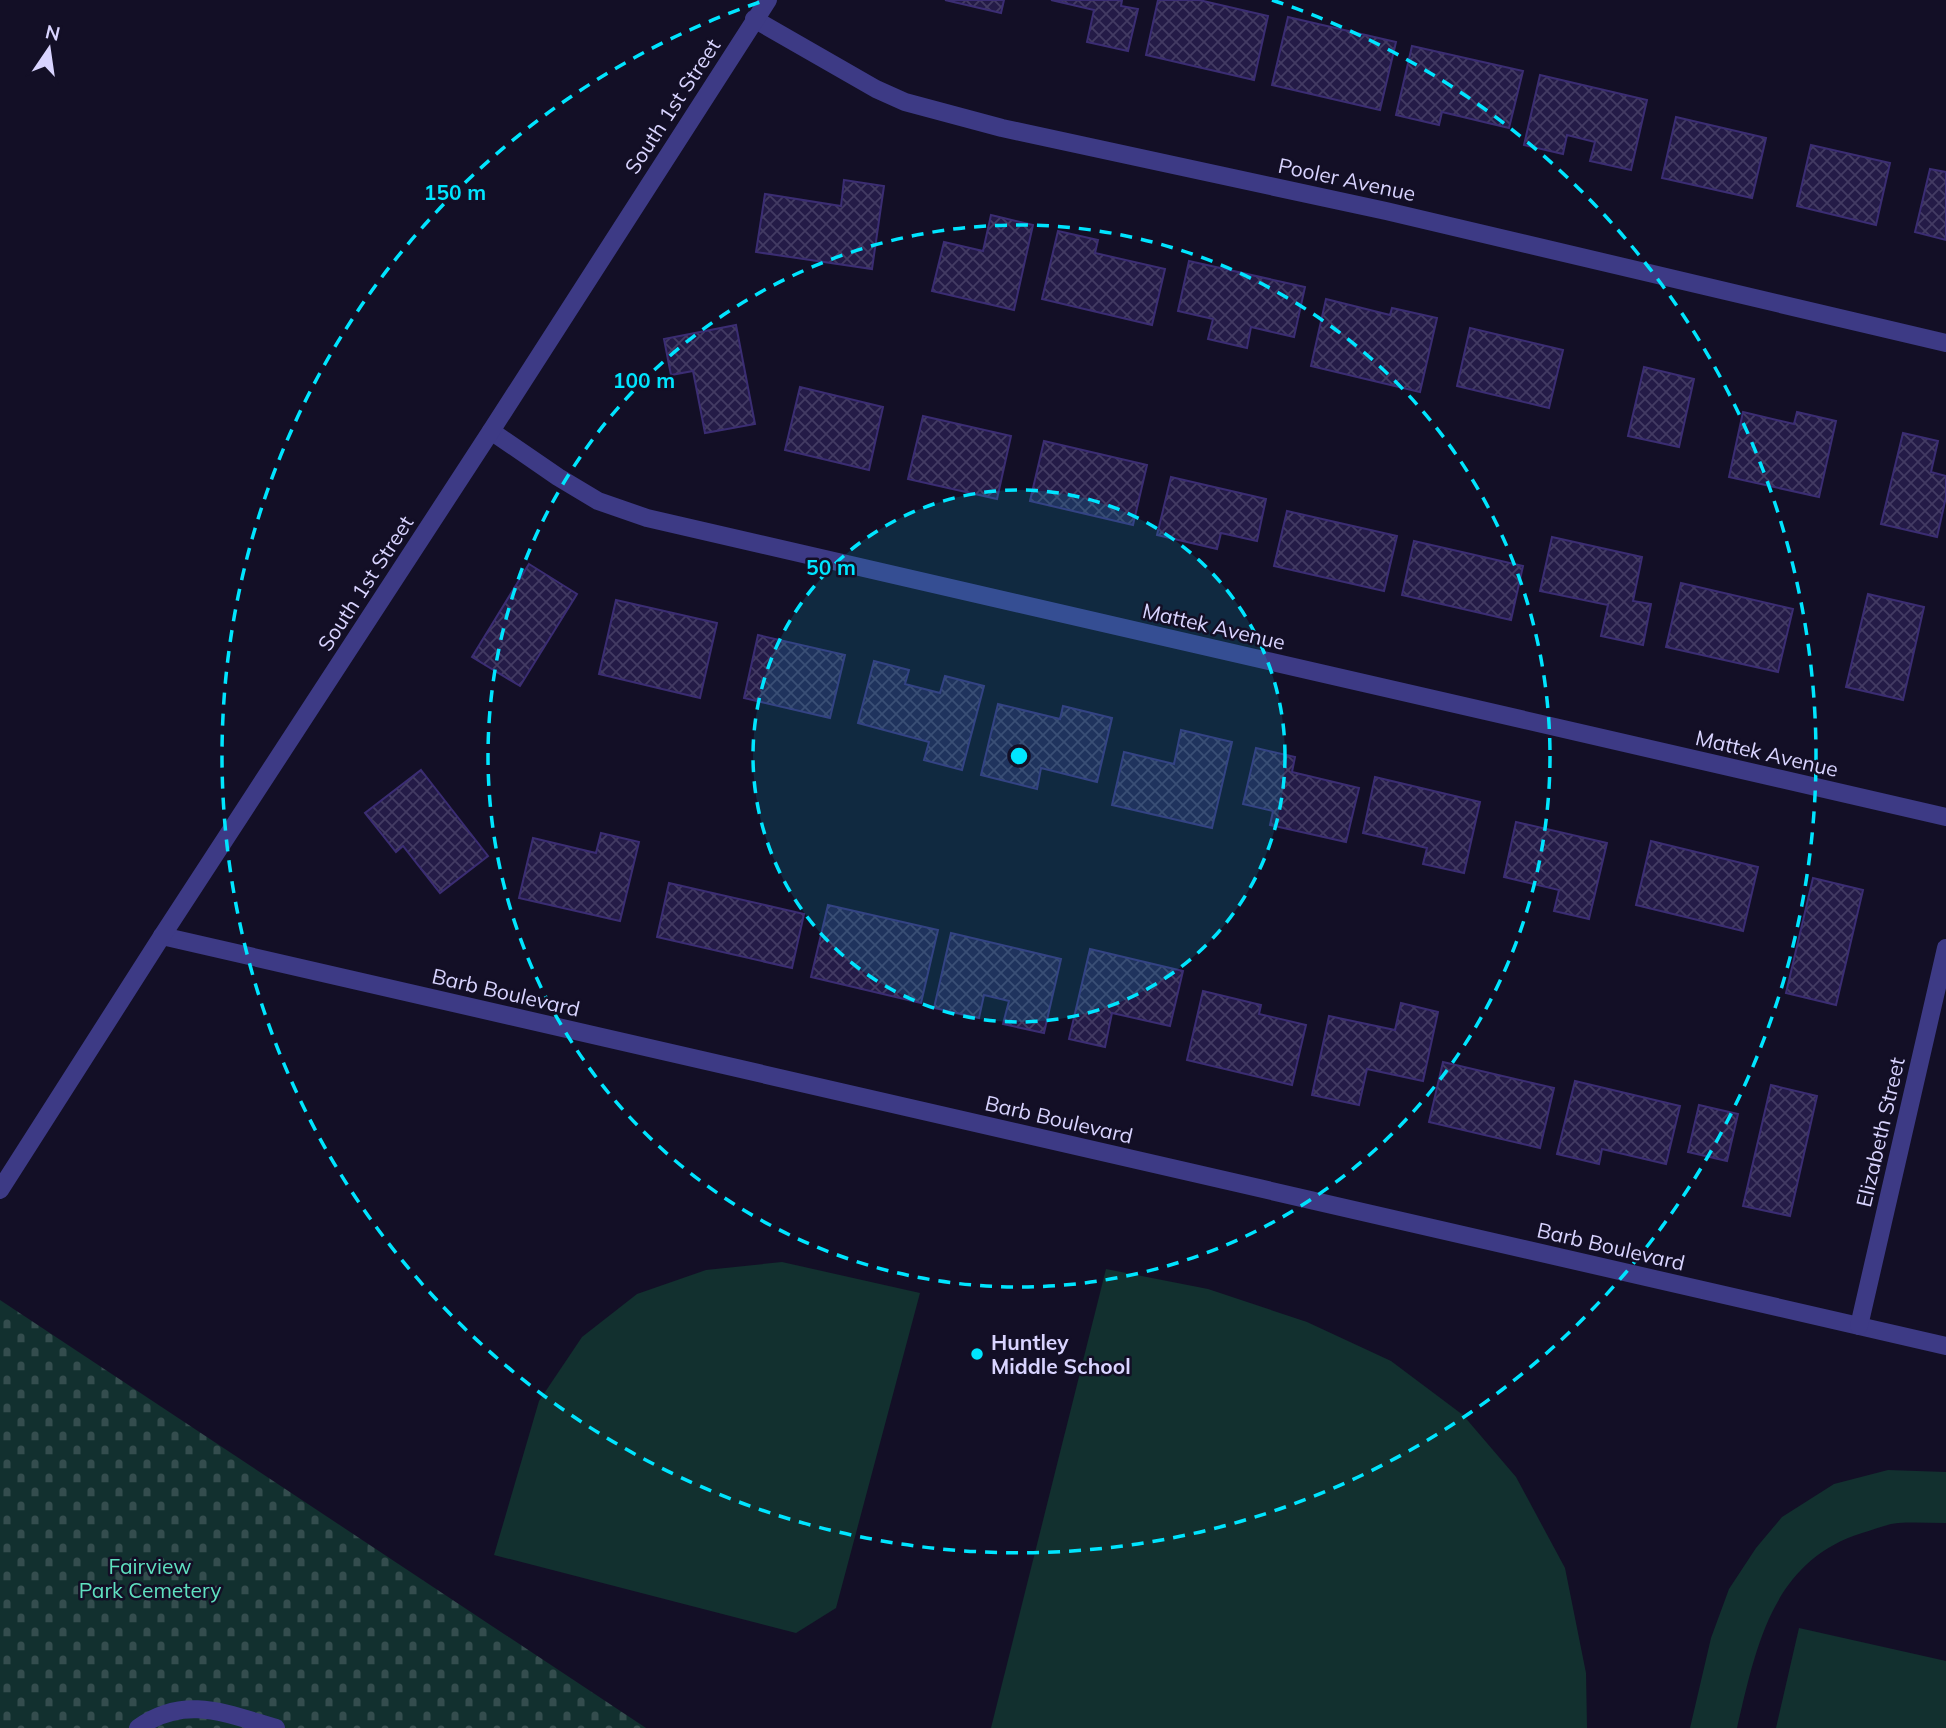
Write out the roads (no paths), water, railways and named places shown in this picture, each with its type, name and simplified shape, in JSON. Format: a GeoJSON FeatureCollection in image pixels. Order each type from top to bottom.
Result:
{"type":"FeatureCollection","features":[{"type":"Feature","properties":{"kind":"street","name":"South 1st Street"},"geometry":{"type":"LineString","coordinates":[[0,1190],[768,0]]}},
{"type":"Feature","properties":{"kind":"street","name":"Pooler Avenue"},"geometry":{"type":"LineString","coordinates":[[754,19],[876,89],[905,102],[1002,128],[1386,211],[1946,343]]}},
{"type":"Feature","properties":{"kind":"street","name":"Mattek Avenue"},"geometry":{"type":"LineString","coordinates":[[491,431],[558,477],[598,500],[647,519],[1946,817]]}},
{"type":"Feature","properties":{"kind":"street","name":"Barb Boulevard"},"geometry":{"type":"LineString","coordinates":[[162,936],[1946,1346]]}},
{"type":"Feature","properties":{"kind":"street","name":"Elizabeth Street"},"geometry":{"type":"LineString","coordinates":[[1859,1326],[1946,948]]}},
{"type":"Feature","properties":{"kind":"street"},"geometry":{"type":"LineString","coordinates":[[138,1728],[151,1718],[178,1709],[205,1708],[276,1728]]}},
{"type":"Feature","properties":{"kind":"place","name":"Huntley Middle School"},"geometry":{"type":"Point","coordinates":[977,1354]}},
{"type":"Feature","properties":{"kind":"park label","name":"Fairview Park Cemetery"},"geometry":{"type":"Point","coordinates":[150,1578]}}]}
